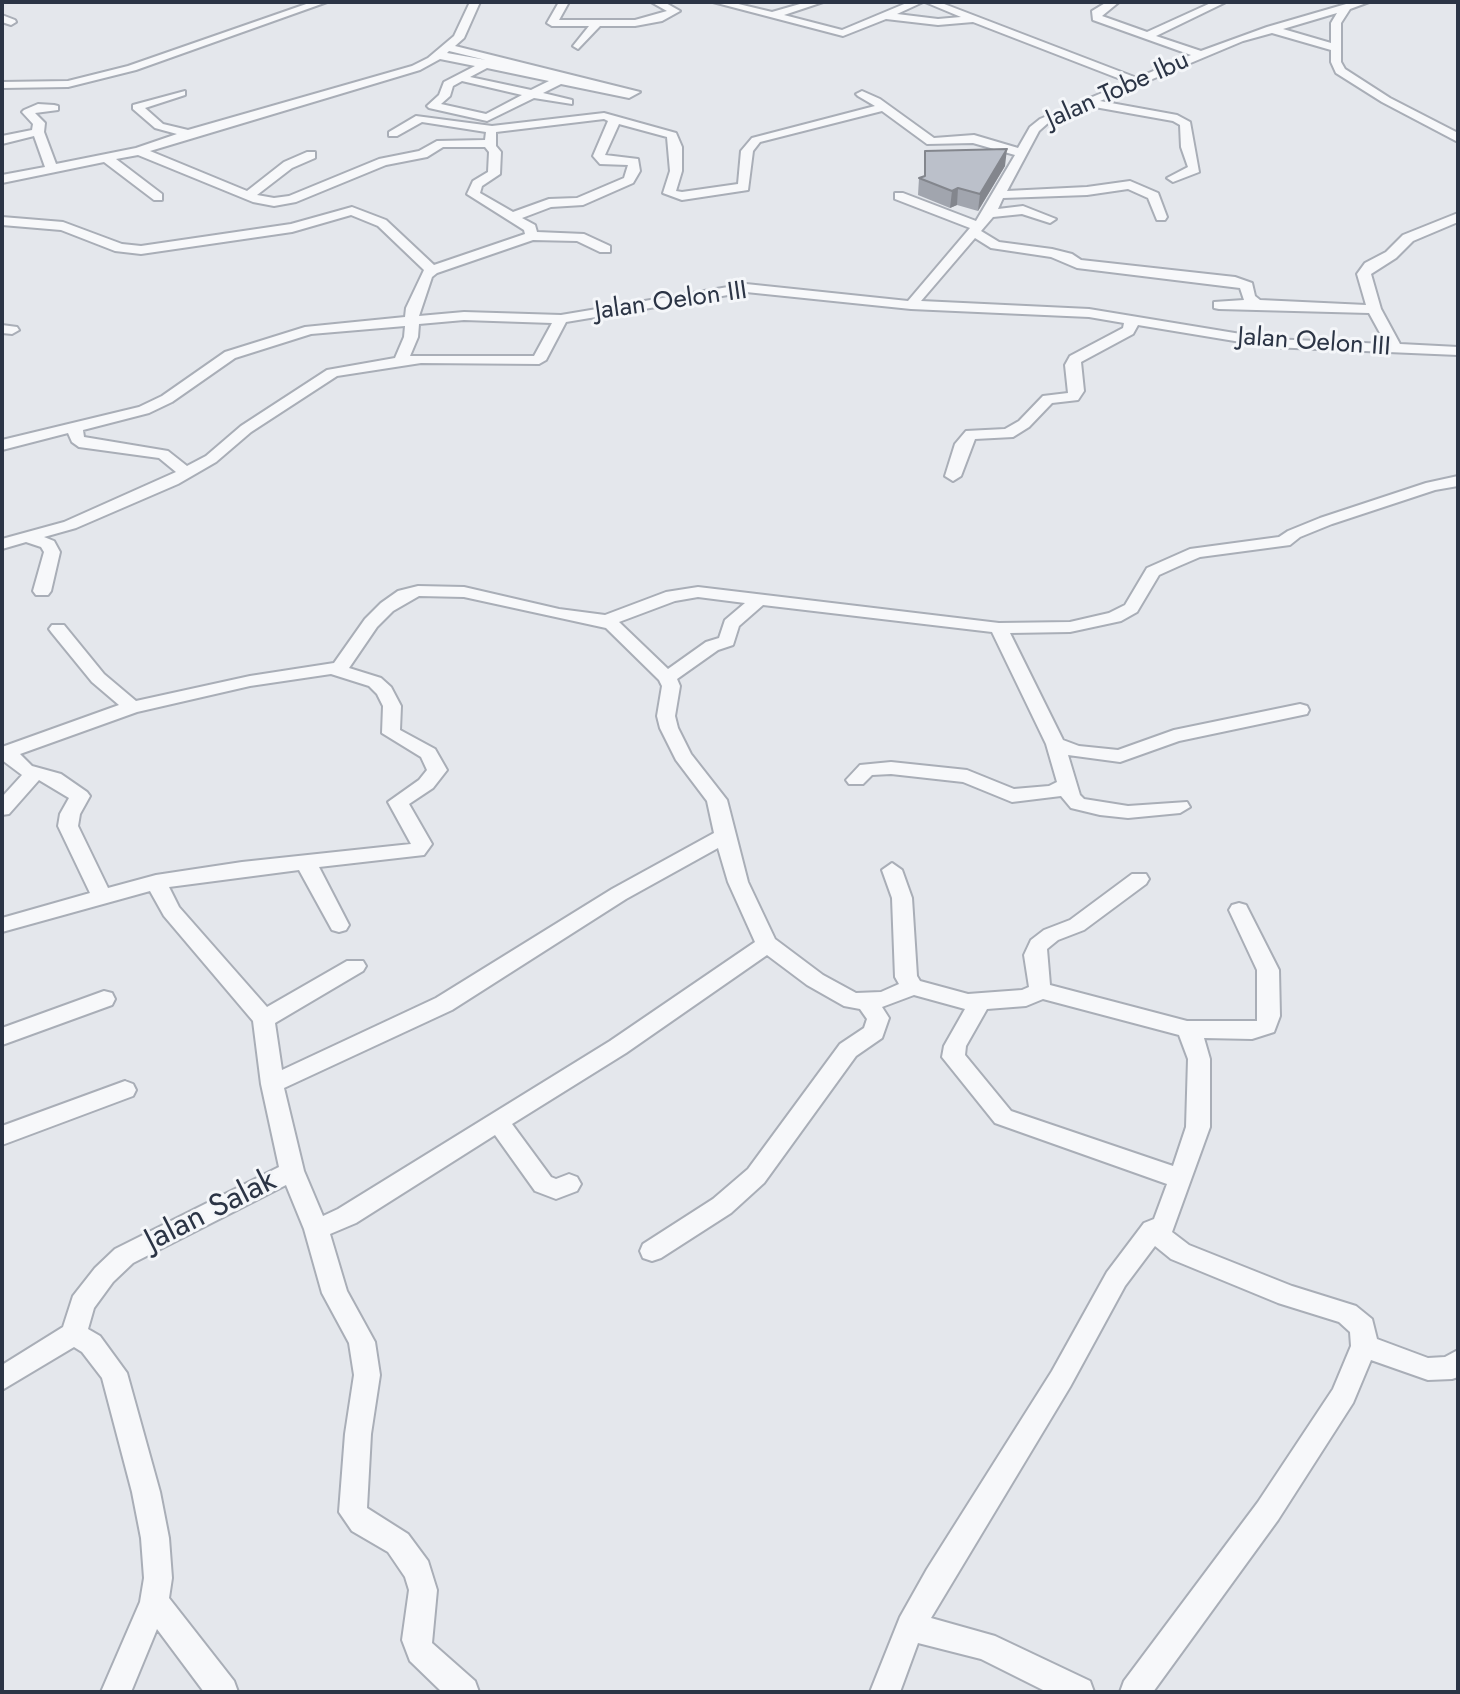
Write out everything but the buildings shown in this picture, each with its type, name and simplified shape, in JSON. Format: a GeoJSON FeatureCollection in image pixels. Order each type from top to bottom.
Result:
{"type":"FeatureCollection","features":[{"type":"Feature","properties":{"kind":"street"},"geometry":{"type":"LineString","coordinates":[[2,85],[68,84],[132,68],[322,2]]}},
{"type":"Feature","properties":{"kind":"street"},"geometry":{"type":"LineString","coordinates":[[2,179],[139,151],[405,72],[443,52],[459,38],[475,2]]}},
{"type":"Feature","properties":{"kind":"street"},"geometry":{"type":"LineString","coordinates":[[564,2],[552,23],[640,23],[662,18],[675,11],[656,2]]}},
{"type":"Feature","properties":{"kind":"street"},"geometry":{"type":"LineString","coordinates":[[718,2],[843,33],[918,2]]}},
{"type":"Feature","properties":{"kind":"street"},"geometry":{"type":"LineString","coordinates":[[930,2],[1138,82]]}},
{"type":"Feature","properties":{"kind":"street"},"geometry":{"type":"LineString","coordinates":[[1114,2],[1096,13],[1097,18],[1201,55]]}},
{"type":"Feature","properties":{"kind":"street"},"geometry":{"type":"LineString","coordinates":[[1147,36],[1221,2]]}},
{"type":"Feature","properties":{"kind":"street","name":"Jalan Tobe Ibu"},"geometry":{"type":"LineString","coordinates":[[911,305],[989,214],[1034,129],[1044,121],[1201,55],[1271,29],[1364,2]]}},
{"type":"Feature","properties":{"kind":"street"},"geometry":{"type":"LineString","coordinates":[[771,16],[813,3]]}},
{"type":"Feature","properties":{"kind":"street"},"geometry":{"type":"LineString","coordinates":[[1346,8],[1336,23],[1338,35],[1335,48],[1336,62],[1345,75],[1458,138]]}},
{"type":"Feature","properties":{"kind":"street"},"geometry":{"type":"LineString","coordinates":[[886,16],[938,22],[976,18]]}},
{"type":"Feature","properties":{"kind":"street"},"geometry":{"type":"LineString","coordinates":[[578,46],[597,23]]}},
{"type":"Feature","properties":{"kind":"street"},"geometry":{"type":"LineString","coordinates":[[1271,29],[1335,48]]}},
{"type":"Feature","properties":{"kind":"street"},"geometry":{"type":"LineString","coordinates":[[443,52],[491,62],[563,78],[634,92],[629,95],[563,78],[487,118],[433,106],[444,96],[448,84],[491,62]]}},
{"type":"Feature","properties":{"kind":"street"},"geometry":{"type":"LineString","coordinates":[[461,78],[568,102],[538,120]]}},
{"type":"Feature","properties":{"kind":"street"},"geometry":{"type":"LineString","coordinates":[[450,111],[496,86]]}},
{"type":"Feature","properties":{"kind":"street"},"geometry":{"type":"LineString","coordinates":[[181,93],[137,107],[159,126],[190,134]]}},
{"type":"Feature","properties":{"kind":"street"},"geometry":{"type":"LineString","coordinates":[[862,94],[931,142],[974,139],[1022,153]]}},
{"type":"Feature","properties":{"kind":"street"},"geometry":{"type":"LineString","coordinates":[[1087,103],[1159,114],[1186,124],[1187,147],[1194,171],[1173,178]]}},
{"type":"Feature","properties":{"kind":"street"},"geometry":{"type":"LineString","coordinates":[[52,169],[38,132],[39,123],[28,112],[38,107],[54,108]]}},
{"type":"Feature","properties":{"kind":"street"},"geometry":{"type":"LineString","coordinates":[[139,151],[269,202],[281,201],[383,162],[423,154],[441,144],[588,115],[604,116],[672,135],[676,147],[676,171],[669,193],[682,196],[744,187],[747,151],[756,140],[884,107]]}},
{"type":"Feature","properties":{"kind":"street"},"geometry":{"type":"LineString","coordinates":[[393,134],[420,118],[491,136]]}},
{"type":"Feature","properties":{"kind":"street"},"geometry":{"type":"LineString","coordinates":[[512,217],[549,203],[579,202],[629,180],[635,163],[604,161],[599,156],[611,124],[616,121]]}},
{"type":"Feature","properties":{"kind":"street"},"geometry":{"type":"LineString","coordinates":[[1433,123],[1456,121]]}},
{"type":"Feature","properties":{"kind":"street"},"geometry":{"type":"LineString","coordinates":[[2,140],[38,132]]}},
{"type":"Feature","properties":{"kind":"street"},"geometry":{"type":"LineString","coordinates":[[491,136],[495,152],[494,174],[477,184],[473,194],[530,228],[532,236]]}},
{"type":"Feature","properties":{"kind":"street"},"geometry":{"type":"LineString","coordinates":[[249,195],[288,165],[311,155]]}},
{"type":"Feature","properties":{"kind":"street"},"geometry":{"type":"LineString","coordinates":[[107,158],[158,197]]}},
{"type":"Feature","properties":{"kind":"street"},"geometry":{"type":"LineString","coordinates":[[997,195],[1078,192],[1130,185],[1154,196],[1161,217]]}},
{"type":"Feature","properties":{"kind":"street"},"geometry":{"type":"LineString","coordinates":[[899,196],[977,230],[996,245],[1067,257],[1075,263],[1240,282],[1247,286],[1250,299],[1257,304]]}},
{"type":"Feature","properties":{"kind":"street"},"geometry":{"type":"LineString","coordinates":[[989,214],[1023,210],[1050,219]]}},
{"type":"Feature","properties":{"kind":"street"},"geometry":{"type":"LineString","coordinates":[[2,221],[63,226],[120,248],[141,250],[292,228],[352,211],[382,223],[432,270]]}},
{"type":"Feature","properties":{"kind":"street"},"geometry":{"type":"LineString","coordinates":[[1396,350],[1374,309],[1364,279],[1366,269],[1391,255],[1408,238],[1458,217]]}},
{"type":"Feature","properties":{"kind":"street"},"geometry":{"type":"LineString","coordinates":[[400,362],[411,337],[411,319],[426,276],[432,270],[532,236],[579,237],[605,249]]}},
{"type":"Feature","properties":{"kind":"street","name":"Jalan Oelon III"},"geometry":{"type":"LineString","coordinates":[[2,445],[155,406],[223,359],[250,346],[325,327],[464,316],[561,319],[746,288],[911,305],[1046,309],[1131,319],[1256,341],[1458,351]]}},
{"type":"Feature","properties":{"kind":"street"},"geometry":{"type":"LineString","coordinates":[[1219,305],[1374,309]]}},
{"type":"Feature","properties":{"kind":"street"},"geometry":{"type":"LineString","coordinates":[[16,541],[126,503],[211,459],[246,429],[332,373],[400,362],[463,357],[539,360],[561,319]]}},
{"type":"Feature","properties":{"kind":"street"},"geometry":{"type":"LineString","coordinates":[[953,476],[963,444],[971,434],[1008,434],[1024,424],[1048,399],[1073,397],[1077,391],[1072,365],[1075,359],[1128,331],[1131,319]]}},
{"type":"Feature","properties":{"kind":"street"},"geometry":{"type":"LineString","coordinates":[[75,428],[77,439],[84,444],[163,454],[185,472]]}},
{"type":"Feature","properties":{"kind":"street"},"geometry":{"type":"LineString","coordinates":[[339,669],[387,607],[404,595],[418,591],[448,590],[605,621],[684,593],[760,599],[999,628],[1070,627],[1115,617],[1131,608],[1153,572],[1196,553],[1284,542],[1314,525],[1432,486],[1458,481]]}},
{"type":"Feature","properties":{"kind":"street"},"geometry":{"type":"LineString","coordinates":[[2,527],[16,541],[48,544],[52,552],[42,591]]}},
{"type":"Feature","properties":{"kind":"street"},"geometry":{"type":"LineString","coordinates":[[667,678],[712,646],[727,641],[731,624],[760,599]]}},
{"type":"Feature","properties":{"kind":"street"},"geometry":{"type":"LineString","coordinates":[[605,621],[667,678],[671,691],[666,716],[669,728],[683,756],[717,800],[724,836],[751,916],[767,944],[815,980],[852,1000],[867,1002],[885,999],[913,987]]}},
{"type":"Feature","properties":{"kind":"street"},"geometry":{"type":"LineString","coordinates":[[999,628],[1055,744],[1071,797],[1087,808],[1128,812],[1180,807]]}},
{"type":"Feature","properties":{"kind":"street"},"geometry":{"type":"LineString","coordinates":[[58,629],[98,678],[132,707]]}},
{"type":"Feature","properties":{"kind":"street"},"geometry":{"type":"LineString","coordinates":[[2,925],[156,882],[420,848],[422,844],[398,802],[426,784],[437,770],[428,753],[391,733],[392,706],[385,691],[375,682],[339,669],[308,670],[132,707],[5,753],[25,770],[54,778],[80,796],[70,814],[68,826],[101,896]]}},
{"type":"Feature","properties":{"kind":"street"},"geometry":{"type":"LineString","coordinates":[[1055,744],[1077,752],[1120,756],[1174,736],[1300,710]]}},
{"type":"Feature","properties":{"kind":"street"},"geometry":{"type":"LineString","coordinates":[[856,780],[867,769],[891,768],[967,776],[1012,796],[1053,792],[1067,785]]}},
{"type":"Feature","properties":{"kind":"street"},"geometry":{"type":"LineString","coordinates":[[2,809],[35,773]]}},
{"type":"Feature","properties":{"kind":"street"},"geometry":{"type":"LineString","coordinates":[[272,1084],[444,1004],[619,894],[724,836]]}},
{"type":"Feature","properties":{"kind":"street"},"geometry":{"type":"LineString","coordinates":[[306,863],[339,925]]}},
{"type":"Feature","properties":{"kind":"street"},"geometry":{"type":"LineString","coordinates":[[892,870],[902,898],[906,977],[913,987],[938,996],[980,1002],[1026,998],[1040,990],[1187,1029],[1252,1031],[1266,1026],[1268,970],[1239,910]]}},
{"type":"Feature","properties":{"kind":"street"},"geometry":{"type":"LineString","coordinates":[[1040,990],[1035,955],[1038,945],[1087,918],[1139,879]]}},
{"type":"Feature","properties":{"kind":"street"},"geometry":{"type":"LineString","coordinates":[[156,882],[171,911],[264,1019],[355,966]]}},
{"type":"Feature","properties":{"kind":"street"},"geometry":{"type":"LineString","coordinates":[[316,1229],[379,1199],[497,1121],[618,1047],[767,944]]}},
{"type":"Feature","properties":{"kind":"street"},"geometry":{"type":"LineString","coordinates":[[2,1037],[104,999]]}},
{"type":"Feature","properties":{"kind":"street"},"geometry":{"type":"LineString","coordinates":[[652,1251],[722,1206],[756,1176],[848,1050],[874,1032],[878,1018],[867,1002]]}},
{"type":"Feature","properties":{"kind":"street"},"geometry":{"type":"LineString","coordinates":[[980,1002],[955,1046],[953,1057],[1003,1117],[1181,1179]]}},
{"type":"Feature","properties":{"kind":"street","name":"Jalan Salak"},"geometry":{"type":"LineString","coordinates":[[74,1334],[82,1304],[104,1275],[124,1256],[292,1171],[272,1084],[264,1019]]}},
{"type":"Feature","properties":{"kind":"street"},"geometry":{"type":"LineString","coordinates":[[885,1692],[910,1627],[1061,1379],[1116,1279],[1153,1230],[1163,1226],[1198,1127],[1199,1059],[1195,1041],[1187,1029]]}},
{"type":"Feature","properties":{"kind":"street"},"geometry":{"type":"LineString","coordinates":[[2,1136],[125,1090]]}},
{"type":"Feature","properties":{"kind":"street"},"geometry":{"type":"LineString","coordinates":[[497,1121],[543,1184],[556,1189],[569,1184]]}},
{"type":"Feature","properties":{"kind":"street"},"geometry":{"type":"LineString","coordinates":[[292,1171],[316,1229],[335,1293],[362,1342],[367,1375],[358,1434],[353,1512],[362,1522],[398,1543],[418,1571],[423,1590],[417,1640],[420,1651],[464,1692]]}},
{"type":"Feature","properties":{"kind":"street"},"geometry":{"type":"LineString","coordinates":[[1135,1692],[1285,1485],[1344,1395],[1364,1346],[1363,1327],[1354,1318],[1180,1252],[1153,1230]]}},
{"type":"Feature","properties":{"kind":"street"},"geometry":{"type":"LineString","coordinates":[[2,1379],[74,1334],[91,1344],[114,1373],[146,1492],[155,1538],[158,1578],[154,1602],[116,1692]]}},
{"type":"Feature","properties":{"kind":"street"},"geometry":{"type":"LineString","coordinates":[[1364,1346],[1428,1369],[1452,1368],[1458,1361]]}},
{"type":"Feature","properties":{"kind":"street"},"geometry":{"type":"LineString","coordinates":[[154,1602],[223,1692]]}},
{"type":"Feature","properties":{"kind":"street"},"geometry":{"type":"LineString","coordinates":[[910,1627],[985,1646],[1079,1692]]}}]}
